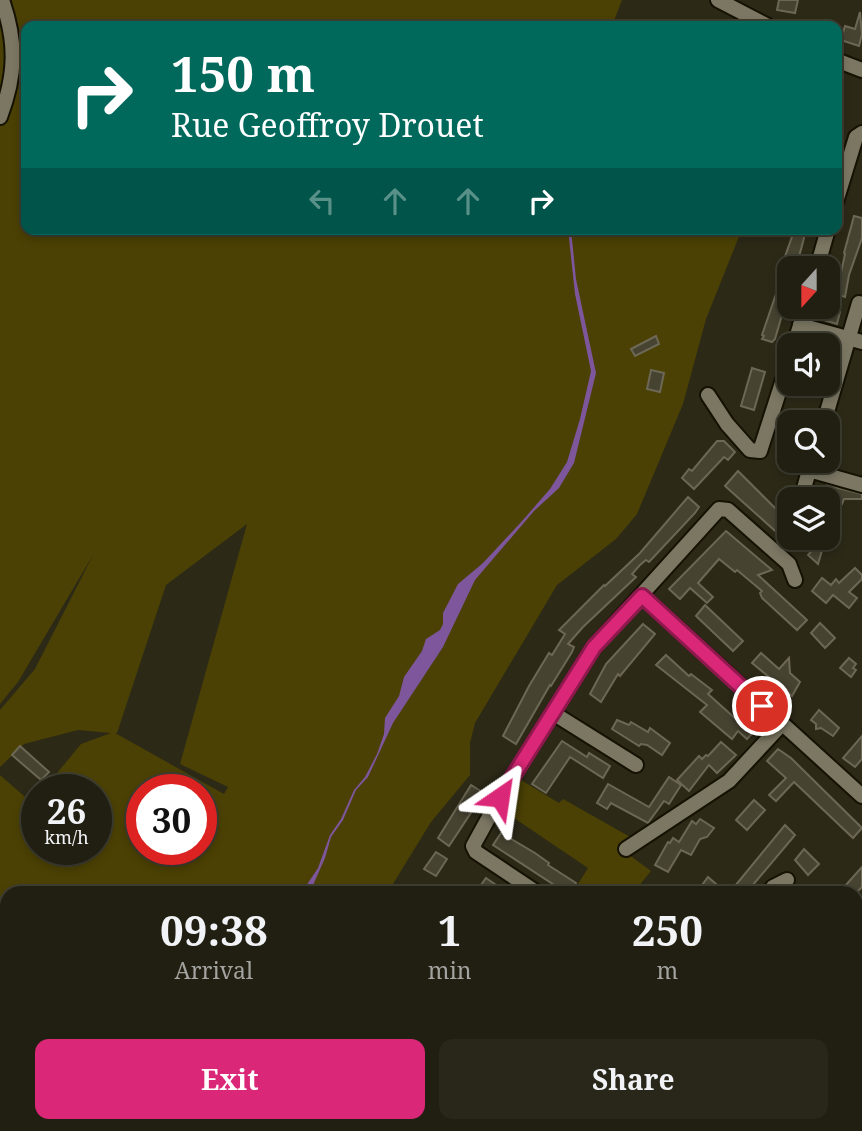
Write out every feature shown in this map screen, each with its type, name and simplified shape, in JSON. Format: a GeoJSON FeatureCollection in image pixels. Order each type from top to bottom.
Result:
{"type":"FeatureCollection","features":[{"type":"Feature","properties":{"kind":"street"},"geometry":{"type":"LineString","coordinates":[[0,117],[13,69],[11,27],[2,0]]}},
{"type":"Feature","properties":{"kind":"street"},"geometry":{"type":"LineString","coordinates":[[718,0],[738,5],[761,21]]}},
{"type":"Feature","properties":{"kind":"street"},"geometry":{"type":"LineString","coordinates":[[842,62],[862,70]]}},
{"type":"Feature","properties":{"kind":"street"},"geometry":{"type":"LineString","coordinates":[[842,182],[856,137],[862,133]]}},
{"type":"Feature","properties":{"kind":"street"},"geometry":{"type":"LineString","coordinates":[[820,256],[826,235]]}},
{"type":"Feature","properties":{"kind":"street"},"geometry":{"type":"LineString","coordinates":[[829,410],[856,340],[859,303]]}},
{"type":"Feature","properties":{"kind":"street"},"geometry":{"type":"LineString","coordinates":[[798,333],[802,319]]}},
{"type":"Feature","properties":{"kind":"street"},"geometry":{"type":"LineString","coordinates":[[800,325],[856,340]]}},
{"type":"Feature","properties":{"kind":"street"},"geometry":{"type":"LineString","coordinates":[[708,395],[727,424],[750,450],[760,451],[778,396]]}},
{"type":"Feature","properties":{"kind":"street"},"geometry":{"type":"LineString","coordinates":[[831,473],[862,485]]}},
{"type":"Feature","properties":{"kind":"street"},"geometry":{"type":"LineString","coordinates":[[517,886],[476,852],[473,846],[500,797],[594,647],[719,509],[728,510],[789,564],[795,580]]}},
{"type":"Feature","properties":{"kind":"street"},"geometry":{"type":"LineString","coordinates":[[642,596],[862,796]]}},
{"type":"Feature","properties":{"kind":"street"},"geometry":{"type":"LineString","coordinates":[[553,713],[636,765]]}},
{"type":"Feature","properties":{"kind":"street"},"geometry":{"type":"LineString","coordinates":[[626,849],[729,781],[782,724]]}},
{"type":"Feature","properties":{"kind":"street"},"geometry":{"type":"LineString","coordinates":[[775,886],[787,880]]}},
{"type":"Feature","properties":{"kind":"shaded area"},"geometry":{"type":"Polygon","coordinates":[[[0,0],[622,0],[614,21],[21,21],[21,235],[740,235],[706,319],[683,404],[637,514],[616,539],[557,585],[475,723],[470,743],[470,775],[431,822],[392,886],[0,886],[0,775],[21,793],[21,865],[112,865],[112,774],[56,774],[81,744],[111,733],[78,730],[24,744],[0,767],[0,710],[35,669],[93,555],[18,682],[0,704],[0,0]],[[247,524],[166,585],[115,733],[188,774],[126,774],[126,865],[217,865],[217,790],[224,794],[228,787],[217,782],[217,774],[201,774],[180,764],[247,524]]]}},
{"type":"Feature","properties":{"kind":"shaded area"},"geometry":{"type":"Polygon","coordinates":[[[569,235],[572,235],[576,279],[596,373],[574,463],[559,488],[534,511],[475,580],[443,647],[393,723],[368,777],[356,790],[343,820],[331,837],[313,886],[306,886],[318,868],[330,835],[341,819],[354,790],[365,777],[377,754],[384,734],[385,718],[399,696],[404,677],[422,651],[426,639],[440,630],[443,613],[458,584],[483,563],[523,520],[550,489],[567,462],[591,371],[575,294],[569,235]]]}},
{"type":"Feature","properties":{"kind":"shaded area"},"geometry":{"type":"Polygon","coordinates":[[[521,780],[559,803],[563,799],[632,838],[621,849],[651,871],[639,886],[577,886],[588,868],[502,810],[521,780]]]}},
{"type":"Feature","properties":{"kind":"building"},"geometry":{"type":"Polygon","coordinates":[[[779,0],[798,0],[795,13],[777,10],[779,0]]]}},
{"type":"Feature","properties":{"kind":"building"},"geometry":{"type":"Polygon","coordinates":[[[860,12],[862,34],[859,46],[842,40],[845,26],[855,29],[860,12]]]}},
{"type":"Feature","properties":{"kind":"building"},"geometry":{"type":"Polygon","coordinates":[[[854,216],[862,218],[862,238],[849,275],[845,297],[840,295],[844,253],[854,216]]]}},
{"type":"Feature","properties":{"kind":"building"},"geometry":{"type":"Polygon","coordinates":[[[793,235],[804,235],[799,256],[785,256],[793,235]]]}},
{"type":"Feature","properties":{"kind":"building"},"geometry":{"type":"Polygon","coordinates":[[[777,294],[777,319],[781,319],[775,339],[772,342],[762,339],[777,294]]]}},
{"type":"Feature","properties":{"kind":"building"},"geometry":{"type":"Polygon","coordinates":[[[824,319],[838,319],[837,324],[824,319]]]}},
{"type":"Feature","properties":{"kind":"building"},"geometry":{"type":"Polygon","coordinates":[[[656,336],[659,344],[635,356],[631,349],[656,336]]]}},
{"type":"Feature","properties":{"kind":"building"},"geometry":{"type":"Polygon","coordinates":[[[752,368],[765,372],[754,410],[741,406],[752,368]]]}},
{"type":"Feature","properties":{"kind":"building"},"geometry":{"type":"Polygon","coordinates":[[[651,370],[664,373],[660,392],[647,389],[651,370]]]}},
{"type":"Feature","properties":{"kind":"building"},"geometry":{"type":"Polygon","coordinates":[[[717,441],[724,441],[735,452],[728,460],[724,457],[694,489],[682,478],[689,469],[692,471],[717,441]]]}},
{"type":"Feature","properties":{"kind":"building"},"geometry":{"type":"Polygon","coordinates":[[[738,471],[777,510],[777,533],[725,486],[738,471]]]}},
{"type":"Feature","properties":{"kind":"building"},"geometry":{"type":"Polygon","coordinates":[[[840,488],[862,494],[862,499],[844,499],[842,504],[840,488]]]}},
{"type":"Feature","properties":{"kind":"building"},"geometry":{"type":"Polygon","coordinates":[[[688,497],[699,507],[695,513],[649,562],[646,560],[640,565],[632,574],[636,577],[568,644],[574,647],[572,652],[516,744],[503,736],[549,653],[552,655],[565,634],[559,630],[640,553],[688,497]]]}},
{"type":"Feature","properties":{"kind":"building"},"geometry":{"type":"Polygon","coordinates":[[[726,531],[772,570],[758,575],[807,620],[797,630],[762,598],[762,591],[719,559],[698,583],[713,597],[707,603],[690,588],[680,599],[669,589],[726,531]]]}},
{"type":"Feature","properties":{"kind":"building"},"geometry":{"type":"Polygon","coordinates":[[[812,550],[822,550],[818,564],[808,555],[812,550]]]}},
{"type":"Feature","properties":{"kind":"building"},"geometry":{"type":"Polygon","coordinates":[[[855,568],[862,575],[862,579],[849,592],[857,598],[849,608],[833,595],[826,603],[812,591],[822,578],[831,585],[836,579],[839,583],[855,568]]]}},
{"type":"Feature","properties":{"kind":"building"},"geometry":{"type":"Polygon","coordinates":[[[705,605],[743,641],[733,651],[696,616],[705,605]]]}},
{"type":"Feature","properties":{"kind":"building"},"geometry":{"type":"Polygon","coordinates":[[[820,623],[835,638],[825,648],[811,633],[820,623]]]}},
{"type":"Feature","properties":{"kind":"building"},"geometry":{"type":"Polygon","coordinates":[[[643,624],[655,634],[620,676],[618,674],[601,702],[590,694],[606,664],[643,624]]]}},
{"type":"Feature","properties":{"kind":"building"},"geometry":{"type":"Polygon","coordinates":[[[761,653],[779,669],[789,658],[790,673],[800,682],[792,696],[752,663],[761,653]]]}},
{"type":"Feature","properties":{"kind":"building"},"geometry":{"type":"Polygon","coordinates":[[[666,655],[689,676],[691,674],[712,690],[708,694],[737,720],[741,715],[756,729],[747,739],[738,731],[732,739],[700,712],[707,705],[656,665],[666,655]]]}},
{"type":"Feature","properties":{"kind":"building"},"geometry":{"type":"Polygon","coordinates":[[[849,658],[856,664],[853,668],[856,670],[851,677],[840,668],[849,658]]]}},
{"type":"Feature","properties":{"kind":"building"},"geometry":{"type":"Polygon","coordinates":[[[819,710],[839,728],[833,736],[821,728],[816,729],[816,724],[811,720],[819,710]]]}},
{"type":"Feature","properties":{"kind":"building"},"geometry":{"type":"Polygon","coordinates":[[[617,720],[629,725],[631,722],[648,732],[650,728],[670,743],[662,755],[647,745],[639,746],[612,729],[617,720]]]}},
{"type":"Feature","properties":{"kind":"building"},"geometry":{"type":"Polygon","coordinates":[[[862,736],[862,759],[855,767],[843,758],[862,736]]]}},
{"type":"Feature","properties":{"kind":"building"},"geometry":{"type":"Polygon","coordinates":[[[562,741],[587,757],[589,753],[610,766],[603,778],[570,757],[546,793],[532,784],[562,741]]]}},
{"type":"Feature","properties":{"kind":"building"},"geometry":{"type":"Polygon","coordinates":[[[721,742],[736,755],[717,773],[709,765],[689,791],[677,780],[699,756],[702,759],[708,756],[721,742]]]}},
{"type":"Feature","properties":{"kind":"building"},"geometry":{"type":"Polygon","coordinates":[[[20,746],[49,772],[34,774],[12,755],[20,746]]]}},
{"type":"Feature","properties":{"kind":"building"},"geometry":{"type":"Polygon","coordinates":[[[778,749],[791,758],[862,828],[853,838],[794,782],[776,801],[769,795],[786,778],[767,761],[778,749]]]}},
{"type":"Feature","properties":{"kind":"building"},"geometry":{"type":"Polygon","coordinates":[[[669,777],[681,785],[669,804],[664,801],[648,823],[611,803],[607,809],[597,803],[608,784],[649,807],[669,777]]]}},
{"type":"Feature","properties":{"kind":"building"},"geometry":{"type":"Polygon","coordinates":[[[471,785],[484,793],[449,846],[438,838],[471,785]]]}},
{"type":"Feature","properties":{"kind":"building"},"geometry":{"type":"Polygon","coordinates":[[[754,800],[765,810],[747,830],[736,820],[754,800]]]}},
{"type":"Feature","properties":{"kind":"building"},"geometry":{"type":"Polygon","coordinates":[[[700,819],[714,828],[707,837],[700,839],[691,855],[681,850],[668,872],[655,865],[668,842],[673,838],[679,842],[692,821],[696,824],[700,819]]]}},
{"type":"Feature","properties":{"kind":"building"},"geometry":{"type":"Polygon","coordinates":[[[785,825],[795,835],[752,886],[735,886],[785,825]]]}},
{"type":"Feature","properties":{"kind":"building"},"geometry":{"type":"Polygon","coordinates":[[[501,833],[535,853],[576,883],[574,886],[556,886],[493,845],[501,833]]]}},
{"type":"Feature","properties":{"kind":"building"},"geometry":{"type":"Polygon","coordinates":[[[804,849],[819,864],[808,875],[795,860],[804,849]]]}},
{"type":"Feature","properties":{"kind":"building"},"geometry":{"type":"Polygon","coordinates":[[[436,852],[447,859],[436,876],[424,869],[436,852]]]}},
{"type":"Feature","properties":{"kind":"building"},"geometry":{"type":"Polygon","coordinates":[[[862,867],[862,886],[845,886],[862,867]]]}},
{"type":"Feature","properties":{"kind":"building"},"geometry":{"type":"Polygon","coordinates":[[[708,877],[716,884],[714,886],[702,885],[708,877]]]}},
{"type":"Feature","properties":{"kind":"building"},"geometry":{"type":"Polygon","coordinates":[[[486,878],[498,886],[480,886],[486,878]]]}},
{"type":"Feature","properties":{"kind":"route"},"geometry":{"type":"LineString","coordinates":[[500,797],[594,647],[642,596],[762,706]]}}]}
